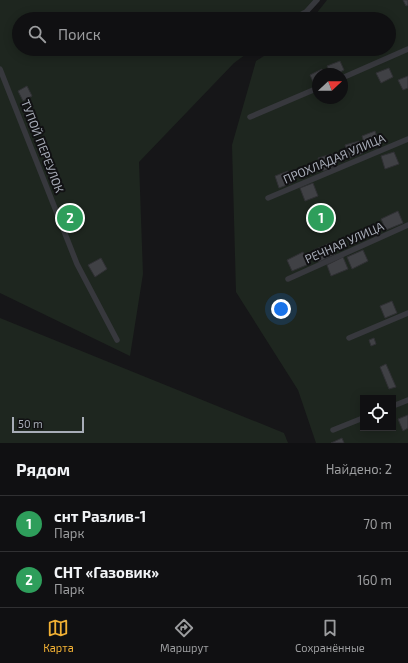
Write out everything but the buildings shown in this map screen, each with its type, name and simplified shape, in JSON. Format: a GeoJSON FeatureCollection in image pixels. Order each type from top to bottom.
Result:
{"type":"FeatureCollection","features":[{"type":"Feature","properties":{"kind":"lane"},"geometry":{"type":"LineString","coordinates":[[306,12],[317,0]]}},
{"type":"Feature","properties":{"kind":"lane"},"geometry":{"type":"LineString","coordinates":[[396,55],[408,50]]}},
{"type":"Feature","properties":{"kind":"lane"},"geometry":{"type":"LineString","coordinates":[[348,75],[394,56]]}},
{"type":"Feature","properties":{"kind":"lane","name":"ТУПОЙ ПЕРЕУЛОК"},"geometry":{"type":"LineString","coordinates":[[0,69],[77,264],[117,340]]}},
{"type":"Feature","properties":{"kind":"lane"},"geometry":{"type":"LineString","coordinates":[[250,118],[312,91]]}},
{"type":"Feature","properties":{"kind":"lane","name":"ПРОХЛАДАЯ УЛИЦА"},"geometry":{"type":"LineString","coordinates":[[268,198],[408,139]]}},
{"type":"Feature","properties":{"kind":"lane","name":"РЕЧНАЯ УЛИЦА"},"geometry":{"type":"LineString","coordinates":[[288,279],[408,224]]}},
{"type":"Feature","properties":{"kind":"lane"},"geometry":{"type":"LineString","coordinates":[[349,338],[408,313]]}},
{"type":"Feature","properties":{"kind":"lane"},"geometry":{"type":"LineString","coordinates":[[396,405],[408,400]]}},
{"type":"Feature","properties":{"kind":"lane"},"geometry":{"type":"LineString","coordinates":[[333,430],[360,419]]}},
{"type":"Feature","properties":{"kind":"shaded area"},"geometry":{"type":"Polygon","coordinates":[[[0,0],[319,0],[303,12],[12,12],[12,56],[244,56],[234,63],[139,162],[143,274],[130,356],[0,293],[0,0]]]}},
{"type":"Feature","properties":{"kind":"shaded area"},"geometry":{"type":"Polygon","coordinates":[[[327,0],[408,0],[408,443],[316,443],[298,390],[236,292],[232,145],[256,61],[264,56],[396,56],[396,12],[318,12],[327,0]]]}},
{"type":"Feature","properties":{"kind":"shaded area"},"geometry":{"type":"Polygon","coordinates":[[[0,318],[284,433],[288,443],[0,443],[0,318]]]}},
{"type":"Feature","properties":{"kind":"place","name":"СНТ «Газовик»"},"geometry":{"type":"Point","coordinates":[70,218]}},
{"type":"Feature","properties":{"kind":"place","name":"снт Разлив-1"},"geometry":{"type":"Point","coordinates":[321,218]}}]}
